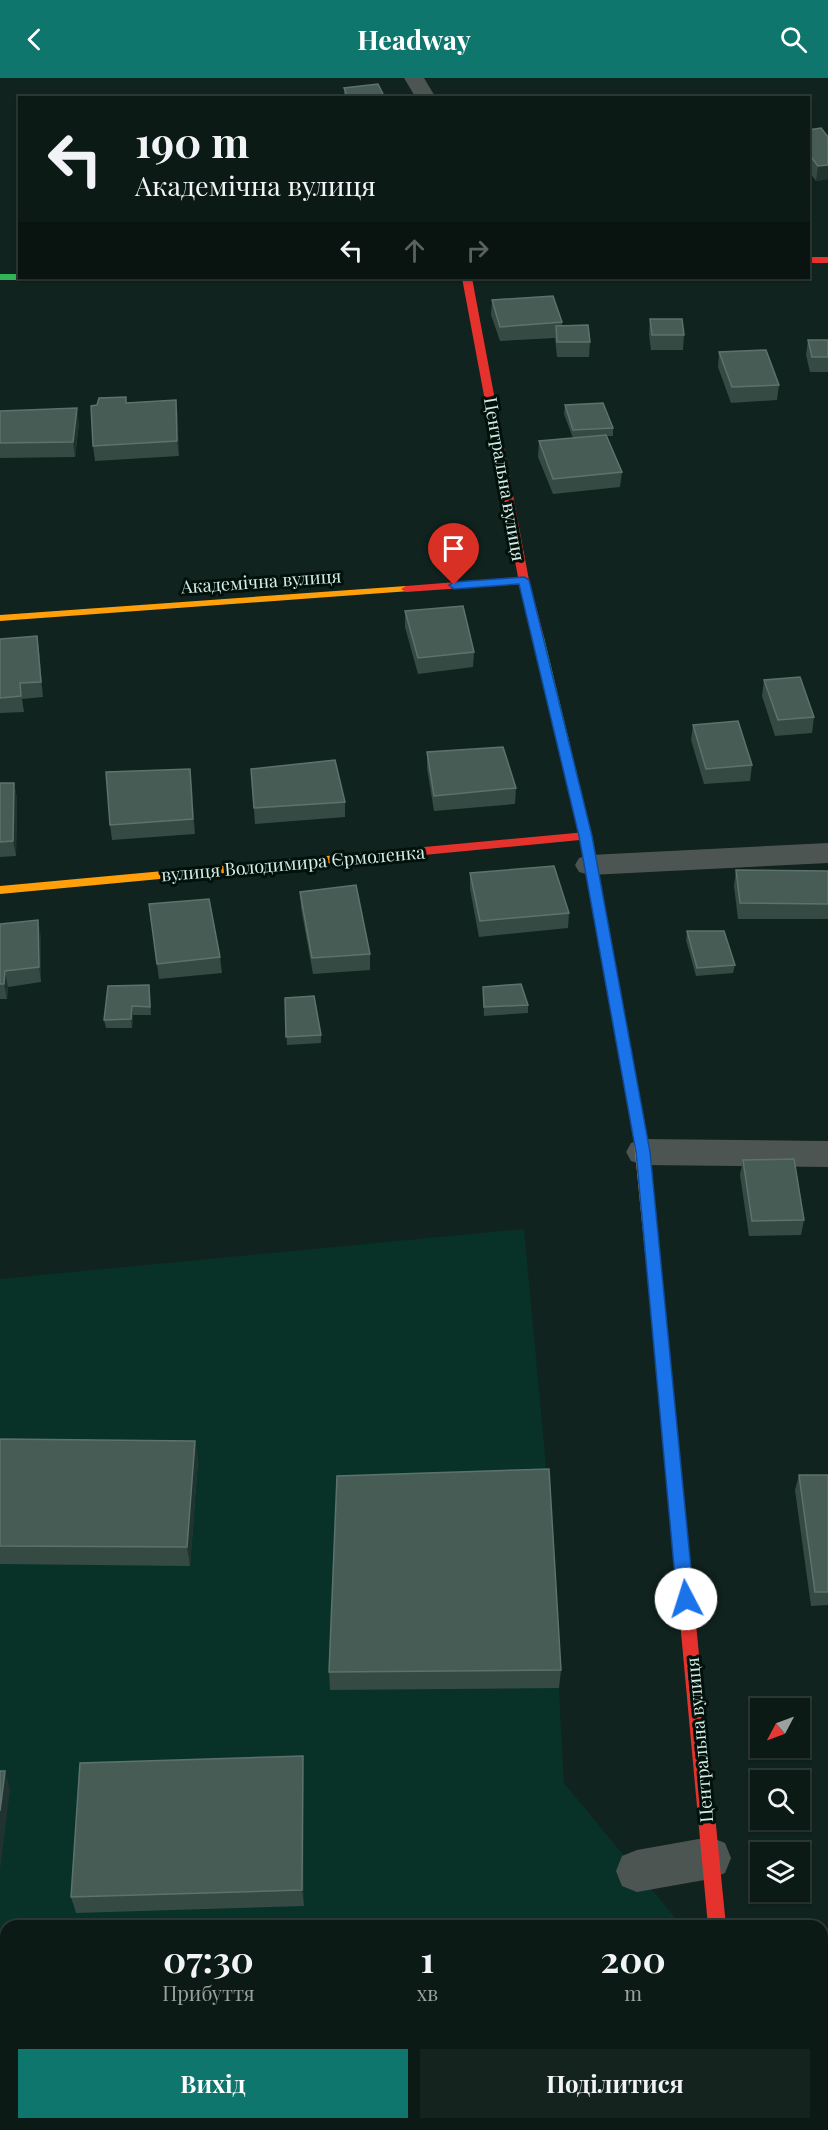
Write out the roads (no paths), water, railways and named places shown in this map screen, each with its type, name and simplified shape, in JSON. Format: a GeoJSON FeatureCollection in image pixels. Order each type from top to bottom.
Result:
{"type":"FeatureCollection","features":[{"type":"Feature","properties":{"kind":"street"},"geometry":{"type":"LineString","coordinates":[[414,78],[425,96]]}},
{"type":"Feature","properties":{"kind":"street"},"geometry":{"type":"LineString","coordinates":[[810,260],[828,260]]}},
{"type":"Feature","properties":{"kind":"street"},"geometry":{"type":"LineString","coordinates":[[0,277],[18,277]]}},
{"type":"Feature","properties":{"kind":"street","name":"Центральна вулиця"},"geometry":{"type":"LineString","coordinates":[[467,279],[524,580],[586,836],[643,1152],[716,1920]]}},
{"type":"Feature","properties":{"kind":"street","name":"Академічна вулиця"},"geometry":{"type":"LineString","coordinates":[[0,618],[524,580]]}},
{"type":"Feature","properties":{"kind":"street","name":"вулиця Володимира Єрмоленка"},"geometry":{"type":"LineString","coordinates":[[0,890],[586,836]]}},
{"type":"Feature","properties":{"kind":"street"},"geometry":{"type":"LineString","coordinates":[[590,865],[828,853]]}},
{"type":"Feature","properties":{"kind":"street"},"geometry":{"type":"LineString","coordinates":[[643,1152],[828,1154]]}},
{"type":"Feature","properties":{"kind":"street"},"geometry":{"type":"LineString","coordinates":[[637,1871],[710,1858]]}}]}
